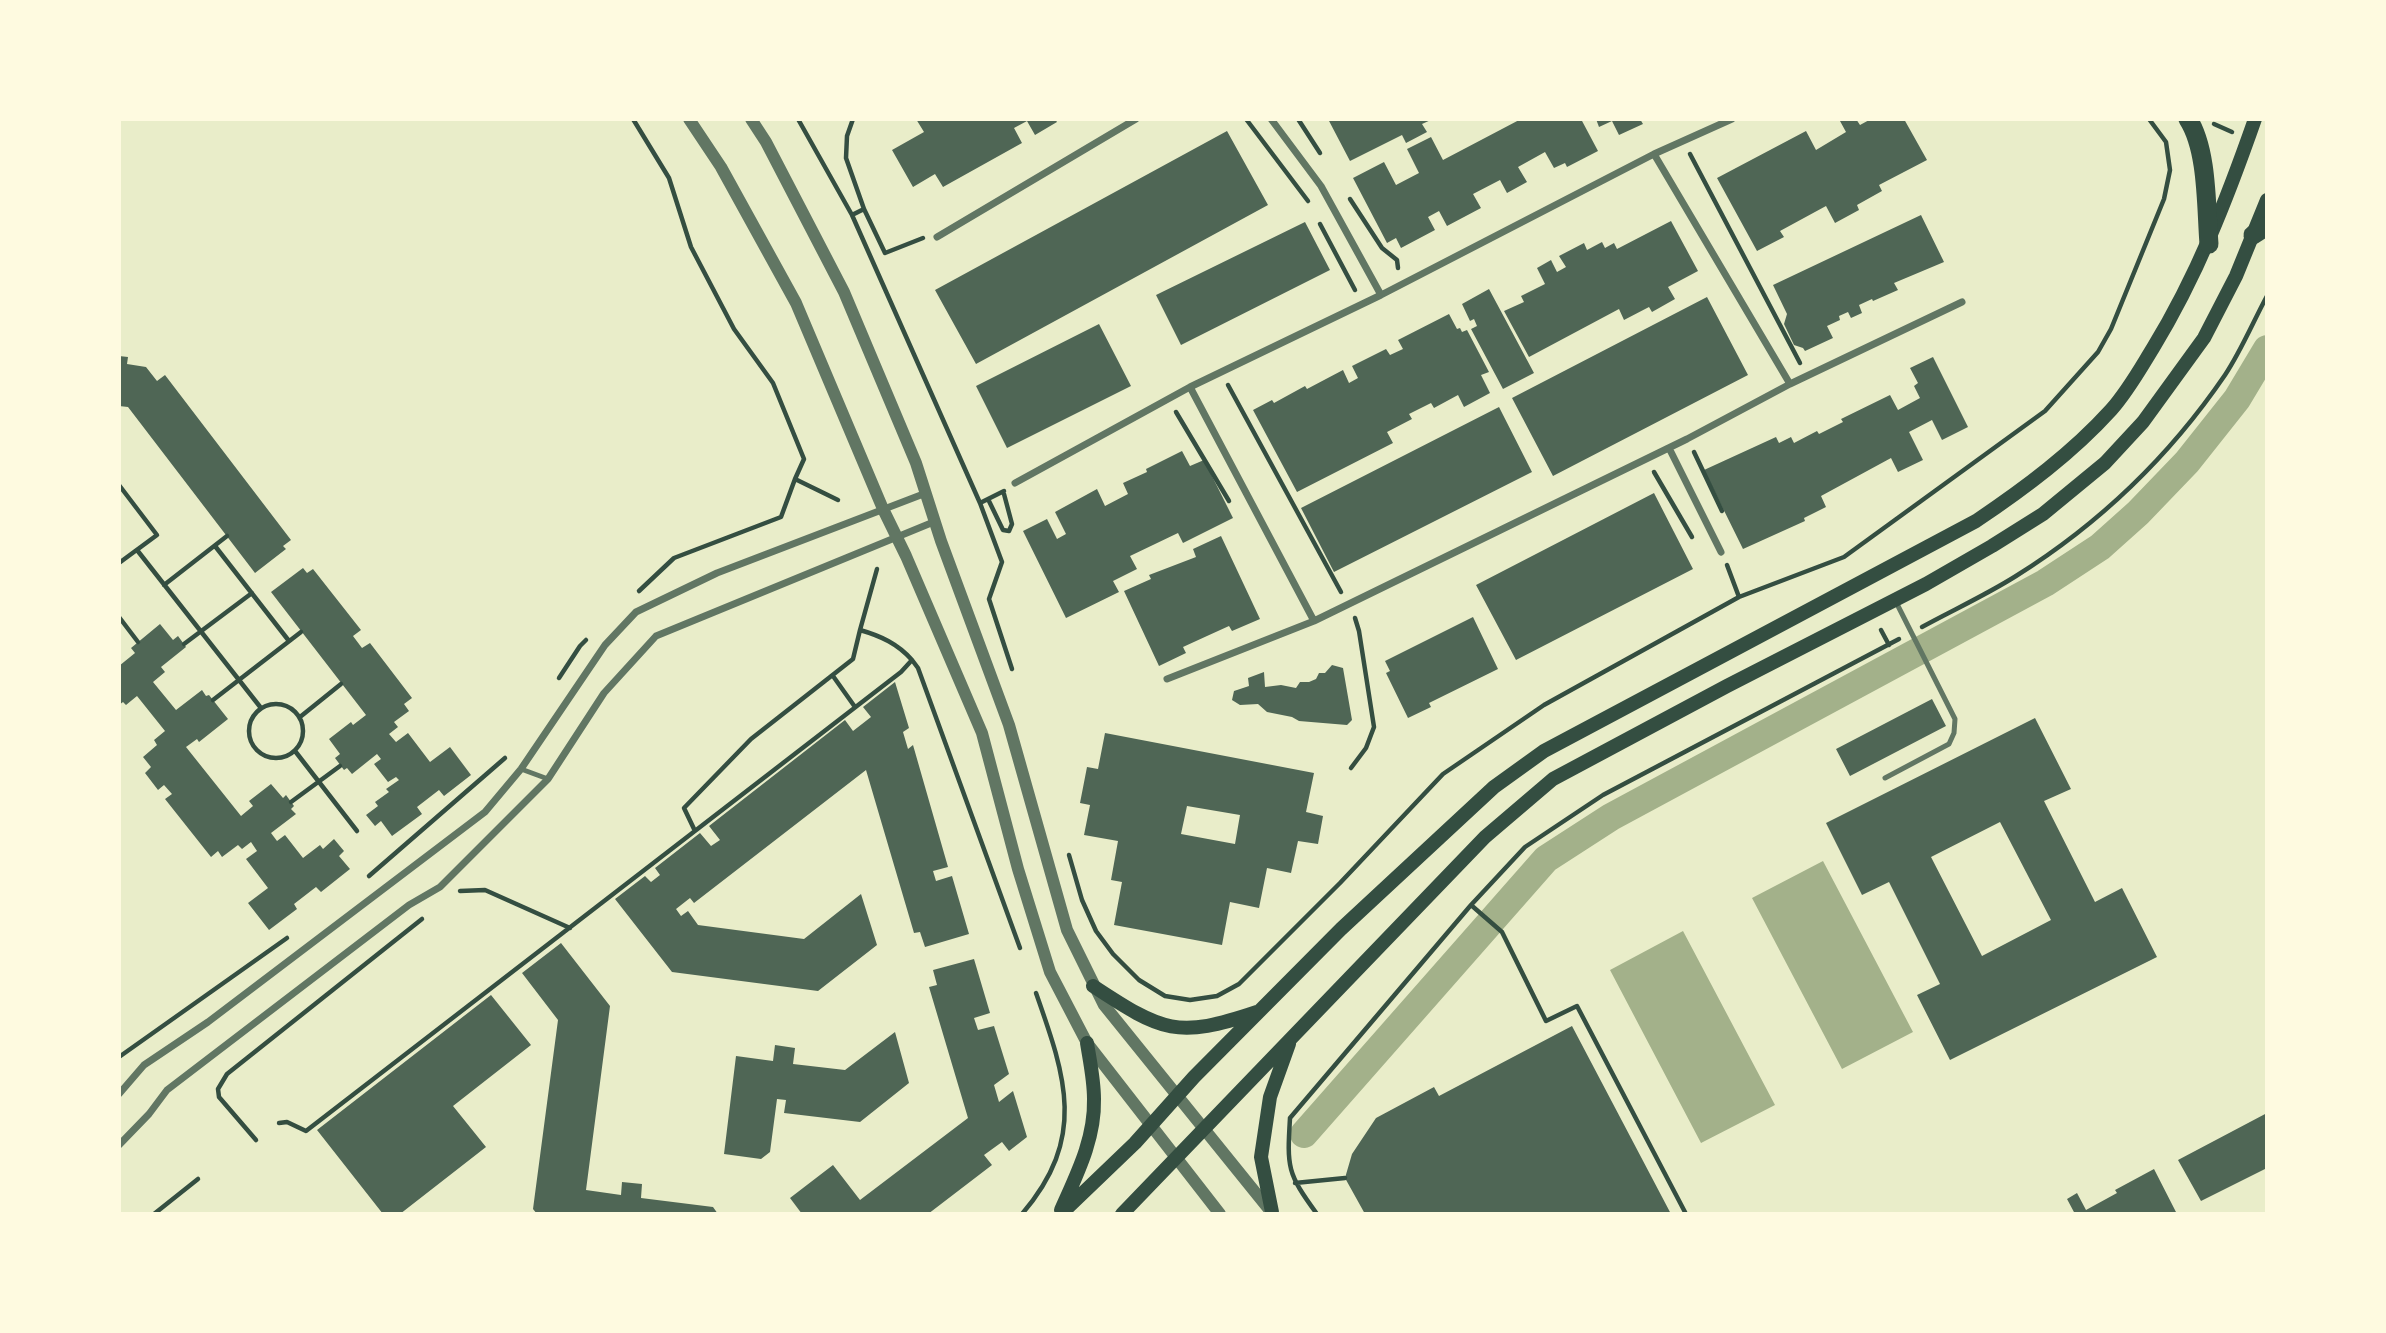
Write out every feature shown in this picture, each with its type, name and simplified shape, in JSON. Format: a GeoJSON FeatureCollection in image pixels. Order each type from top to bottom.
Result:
{"type":"FeatureCollection","features":[{"type":"Feature","properties":{"kind":"highway"},"geometry":{"type":"LineString","coordinates":[[2188,119],[2195,129],[2203,166],[2208,244]]}},
{"type":"Feature","properties":{"kind":"main road"},"geometry":{"type":"LineString","coordinates":[[1060,1214],[1151,1126],[1176,1096],[1341,929],[1494,787],[1544,751],[1976,521],[2029,485],[2089,433],[2129,387],[2175,312],[2208,244],[2255,119]]}},
{"type":"Feature","properties":{"kind":"main road"},"geometry":{"type":"LineString","coordinates":[[1122,1214],[1485,837],[1553,779],[1992,546],[2043,514],[2105,463],[2143,422],[2204,338],[2260,230],[2267,200]]}},
{"type":"Feature","properties":{"kind":"main road"},"geometry":{"type":"LineString","coordinates":[[1093,986],[1131,1011],[1168,1027],[1208,1027],[1260,1011]]}},
{"type":"Feature","properties":{"kind":"main road"},"geometry":{"type":"LineString","coordinates":[[1273,1213],[1261,1157],[1270,1097],[1290,1039]]}},
{"type":"Feature","properties":{"kind":"main road"},"geometry":{"type":"LineString","coordinates":[[1060,1214],[1086,1153],[1093,1120],[1094,1098],[1087,1043]]}},
{"type":"Feature","properties":{"kind":"street"},"geometry":{"type":"LineString","coordinates":[[690,119],[721,167],[796,303],[982,733],[1018,869],[1050,972],[1069,1013],[1087,1043],[1220,1214]]}},
{"type":"Feature","properties":{"kind":"street"},"geometry":{"type":"LineString","coordinates":[[751,119],[766,142],[844,292],[926,493],[1009,725],[1068,930],[1093,986],[1104,1005],[1176,1096],[1273,1213]]}},
{"type":"Feature","properties":{"kind":"street"},"geometry":{"type":"LineString","coordinates":[[937,237],[1136,119]]}},
{"type":"Feature","properties":{"kind":"street"},"geometry":{"type":"LineString","coordinates":[[1271,119],[1321,186],[1381,295]]}},
{"type":"Feature","properties":{"kind":"street"},"geometry":{"type":"LineString","coordinates":[[1015,482],[1190,387],[1381,295],[1654,154],[1732,119]]}},
{"type":"Feature","properties":{"kind":"street"},"geometry":{"type":"LineString","coordinates":[[1654,154],[1790,384]]}},
{"type":"Feature","properties":{"kind":"street"},"geometry":{"type":"LineString","coordinates":[[1167,679],[1314,621],[1669,448],[1790,384],[1962,302]]}},
{"type":"Feature","properties":{"kind":"street"},"geometry":{"type":"LineString","coordinates":[[1190,387],[1314,621]]}},
{"type":"Feature","properties":{"kind":"street"},"geometry":{"type":"LineString","coordinates":[[1669,448],[1721,552]]}},
{"type":"Feature","properties":{"kind":"street"},"geometry":{"type":"LineString","coordinates":[[119,1094],[144,1065],[208,1022],[485,812],[521,769],[605,645],[636,612],[716,573],[926,493]]}},
{"type":"Feature","properties":{"kind":"street"},"geometry":{"type":"LineString","coordinates":[[119,1145],[149,1114],[167,1090],[408,905],[440,887],[548,779],[604,693],[656,636],[936,521]]}},
{"type":"Feature","properties":{"kind":"lane"},"geometry":{"type":"LineString","coordinates":[[1885,778],[1949,744],[1954,733],[1955,719],[1895,599]]}},
{"type":"Feature","properties":{"kind":"lane"},"geometry":{"type":"LineString","coordinates":[[521,769],[548,779]]}},
{"type":"Feature","properties":{"kind":"path"},"geometry":{"type":"LineString","coordinates":[[633,119],[669,178],[691,247],[734,329],[773,383],[804,459],[795,479],[838,500]]}},
{"type":"Feature","properties":{"kind":"path"},"geometry":{"type":"LineString","coordinates":[[798,119],[852,215],[980,503],[1002,562],[989,599],[1012,672]]}},
{"type":"Feature","properties":{"kind":"path"},"geometry":{"type":"LineString","coordinates":[[853,119],[847,136],[846,158],[864,209],[885,253],[923,238],[937,237]]}},
{"type":"Feature","properties":{"kind":"path"},"geometry":{"type":"LineString","coordinates":[[1246,119],[1308,202]]}},
{"type":"Feature","properties":{"kind":"path"},"geometry":{"type":"LineString","coordinates":[[1298,119],[1321,154]]}},
{"type":"Feature","properties":{"kind":"path"},"geometry":{"type":"LineString","coordinates":[[1067,849],[1082,900],[1096,931],[1113,954],[1139,979],[1165,996],[1190,1000],[1217,996],[1239,984],[1443,774],[1544,705],[1739,597],[1844,557],[2045,411],[2098,352],[2111,329],[2164,199],[2170,170],[2166,142],[2149,119]]}},
{"type":"Feature","properties":{"kind":"path"},"geometry":{"type":"LineString","coordinates":[[1684,141],[1807,376]]}},
{"type":"Feature","properties":{"kind":"path"},"geometry":{"type":"LineString","coordinates":[[1344,189],[1382,248],[1397,260],[1400,285]]}},
{"type":"Feature","properties":{"kind":"path"},"geometry":{"type":"LineString","coordinates":[[852,215],[864,209]]}},
{"type":"Feature","properties":{"kind":"path"},"geometry":{"type":"LineString","coordinates":[[1314,213],[1362,304]]}},
{"type":"Feature","properties":{"kind":"path"},"geometry":{"type":"LineString","coordinates":[[1317,1214],[1295,1183],[1287,1159],[1290,1118],[1471,905],[1525,847],[1603,795],[1913,635],[2013,578],[2067,542],[2117,502],[2180,435],[2227,373],[2267,296]]}},
{"type":"Feature","properties":{"kind":"path"},"geometry":{"type":"LineString","coordinates":[[1220,372],[1339,589],[1350,603],[1359,631],[1374,727],[1366,748],[1351,768]]}},
{"type":"Feature","properties":{"kind":"path"},"geometry":{"type":"LineString","coordinates":[[1646,459],[1695,542]]}},
{"type":"Feature","properties":{"kind":"path"},"geometry":{"type":"LineString","coordinates":[[119,485],[158,536],[119,563]]}},
{"type":"Feature","properties":{"kind":"path"},"geometry":{"type":"LineString","coordinates":[[980,503],[1003,491],[1011,529],[1003,530],[988,499]]}},
{"type":"Feature","properties":{"kind":"path"},"geometry":{"type":"LineString","coordinates":[[164,585],[227,536]]}},
{"type":"Feature","properties":{"kind":"path"},"geometry":{"type":"LineString","coordinates":[[215,545],[289,641]]}},
{"type":"Feature","properties":{"kind":"path"},"geometry":{"type":"LineString","coordinates":[[137,550],[261,708]]}},
{"type":"Feature","properties":{"kind":"path"},"geometry":{"type":"LineString","coordinates":[[1722,562],[1725,561],[1739,597]]}},
{"type":"Feature","properties":{"kind":"path"},"geometry":{"type":"LineString","coordinates":[[695,831],[684,808],[751,739],[853,659],[877,569]]}},
{"type":"Feature","properties":{"kind":"path"},"geometry":{"type":"LineString","coordinates":[[184,645],[252,593]]}},
{"type":"Feature","properties":{"kind":"path"},"geometry":{"type":"LineString","coordinates":[[119,617],[138,642]]}},
{"type":"Feature","properties":{"kind":"path"},"geometry":{"type":"LineString","coordinates":[[860,631],[883,637],[905,652],[918,668],[1024,958]]}},
{"type":"Feature","properties":{"kind":"path"},"geometry":{"type":"LineString","coordinates":[[213,700],[302,632]]}},
{"type":"Feature","properties":{"kind":"path"},"geometry":{"type":"LineString","coordinates":[[279,1123],[287,1122],[306,1131],[855,708],[912,660]]}},
{"type":"Feature","properties":{"kind":"path"},"geometry":{"type":"LineString","coordinates":[[833,676],[855,708]]}},
{"type":"Feature","properties":{"kind":"path"},"geometry":{"type":"LineString","coordinates":[[300,717],[341,684]]}},
{"type":"Feature","properties":{"kind":"path"},"geometry":{"type":"LineString","coordinates":[[271,704],[282,705],[292,709],[300,717],[302,741],[295,751],[284,757],[271,758],[259,752],[251,742],[249,730],[253,718],[261,708],[271,704]]}},
{"type":"Feature","properties":{"kind":"path"},"geometry":{"type":"LineString","coordinates":[[295,751],[357,831]]}},
{"type":"Feature","properties":{"kind":"path"},"geometry":{"type":"LineString","coordinates":[[291,802],[340,766]]}},
{"type":"Feature","properties":{"kind":"path"},"geometry":{"type":"LineString","coordinates":[[451,898],[461,891],[485,890],[570,928]]}},
{"type":"Feature","properties":{"kind":"path"},"geometry":{"type":"LineString","coordinates":[[1471,905],[1502,932],[1546,1021],[1577,1006],[1685,1214]]}},
{"type":"Feature","properties":{"kind":"path"},"geometry":{"type":"LineString","coordinates":[[256,1140],[219,1097],[218,1089],[227,1074],[430,913]]}},
{"type":"Feature","properties":{"kind":"path"},"geometry":{"type":"LineString","coordinates":[[119,1057],[294,933]]}},
{"type":"Feature","properties":{"kind":"path"},"geometry":{"type":"LineString","coordinates":[[1022,1214],[1054,1169],[1063,1136],[1065,1104],[1059,1056],[1034,984]]}},
{"type":"Feature","properties":{"kind":"path"},"geometry":{"type":"LineString","coordinates":[[1295,1183],[1345,1178]]}},
{"type":"Feature","properties":{"kind":"path"},"geometry":{"type":"LineString","coordinates":[[154,1214],[198,1179]]}},
{"type":"Feature","properties":{"kind":"shaded area"},"geometry":{"type":"Polygon","coordinates":[[[1823,861],[1913,1032],[1842,1069],[1752,898],[1823,861]]]}},
{"type":"Feature","properties":{"kind":"shaded area"},"geometry":{"type":"Polygon","coordinates":[[[1683,931],[1775,1105],[1701,1143],[1610,970],[1683,931]]]}},
{"type":"Feature","properties":{"kind":"building"},"geometry":{"type":"Polygon","coordinates":[[[916,119],[1055,119],[1057,122],[1035,135],[1027,121],[1014,128],[1022,143],[943,187],[935,174],[913,187],[892,150],[924,132],[916,119]]]}},
{"type":"Feature","properties":{"kind":"building"},"geometry":{"type":"Polygon","coordinates":[[[1328,119],[1433,119],[1422,124],[1427,132],[1406,143],[1402,135],[1350,161],[1328,119]]]}},
{"type":"Feature","properties":{"kind":"building"},"geometry":{"type":"Polygon","coordinates":[[[1521,119],[1581,119],[1598,151],[1567,167],[1565,163],[1554,168],[1545,152],[1518,167],[1527,182],[1507,193],[1500,180],[1473,194],[1481,208],[1447,226],[1439,211],[1428,217],[1435,230],[1401,248],[1396,238],[1387,243],[1353,178],[1384,162],[1396,185],[1419,173],[1407,149],[1431,137],[1443,160],[1521,119]]]}},
{"type":"Feature","properties":{"kind":"building"},"geometry":{"type":"Polygon","coordinates":[[[1596,119],[1640,119],[1643,124],[1619,135],[1612,121],[1599,127],[1596,119]]]}},
{"type":"Feature","properties":{"kind":"building"},"geometry":{"type":"Polygon","coordinates":[[[1856,119],[1860,125],[1871,119],[1904,119],[1927,160],[1879,185],[1882,191],[1857,205],[1859,210],[1835,223],[1826,206],[1780,231],[1784,237],[1757,251],[1717,178],[1806,131],[1816,150],[1846,132],[1840,121],[1856,119]]]}},
{"type":"Feature","properties":{"kind":"building"},"geometry":{"type":"Polygon","coordinates":[[[1227,131],[1268,205],[976,364],[935,290],[1227,131]]]}},
{"type":"Feature","properties":{"kind":"building"},"geometry":{"type":"Polygon","coordinates":[[[1921,215],[1944,262],[1894,283],[1898,290],[1859,305],[1862,313],[1851,318],[1848,312],[1839,316],[1840,320],[1827,326],[1833,338],[1805,351],[1794,345],[1784,324],[1787,314],[1773,285],[1921,215]]]}},
{"type":"Feature","properties":{"kind":"building"},"geometry":{"type":"Polygon","coordinates":[[[1671,221],[1698,271],[1668,287],[1675,299],[1652,312],[1649,307],[1624,320],[1619,309],[1529,357],[1504,311],[1524,302],[1521,296],[1545,284],[1537,268],[1551,260],[1557,272],[1566,267],[1559,256],[1584,243],[1587,250],[1602,242],[1605,248],[1614,243],[1617,249],[1671,221]]]}},
{"type":"Feature","properties":{"kind":"building"},"geometry":{"type":"Polygon","coordinates":[[[1305,222],[1330,270],[1181,345],[1156,295],[1305,222]]]}},
{"type":"Feature","properties":{"kind":"building"},"geometry":{"type":"Polygon","coordinates":[[[1489,289],[1534,373],[1503,389],[1471,329],[1477,326],[1474,319],[1470,321],[1462,304],[1489,289]]]}},
{"type":"Feature","properties":{"kind":"building"},"geometry":{"type":"Polygon","coordinates":[[[1707,297],[1748,375],[1553,476],[1512,398],[1707,297]]]}},
{"type":"Feature","properties":{"kind":"building"},"geometry":{"type":"Polygon","coordinates":[[[1449,314],[1457,329],[1460,328],[1462,332],[1467,330],[1489,372],[1481,375],[1490,393],[1464,407],[1458,395],[1434,408],[1431,403],[1409,414],[1412,419],[1387,432],[1393,443],[1297,492],[1253,410],[1272,400],[1274,403],[1305,386],[1307,389],[1343,370],[1349,383],[1358,378],[1352,366],[1386,349],[1390,355],[1403,349],[1398,340],[1449,314]]]}},
{"type":"Feature","properties":{"kind":"building"},"geometry":{"type":"Polygon","coordinates":[[[1099,324],[1131,386],[1007,448],[976,386],[1099,324]]]}},
{"type":"Feature","properties":{"kind":"building"},"geometry":{"type":"Polygon","coordinates":[[[119,356],[128,357],[127,364],[146,367],[157,381],[165,375],[291,540],[283,546],[286,549],[255,573],[128,407],[119,406],[119,356]]]}},
{"type":"Feature","properties":{"kind":"building"},"geometry":{"type":"Polygon","coordinates":[[[1933,357],[1968,427],[1942,440],[1932,420],[1909,432],[1923,460],[1898,472],[1891,458],[1821,496],[1826,507],[1804,518],[1805,521],[1743,549],[1704,470],[1776,437],[1779,443],[1791,437],[1794,443],[1817,431],[1819,434],[1843,422],[1841,419],[1890,395],[1898,410],[1920,398],[1914,386],[1918,383],[1910,368],[1933,357]]]}},
{"type":"Feature","properties":{"kind":"building"},"geometry":{"type":"Polygon","coordinates":[[[1499,407],[1532,472],[1334,572],[1301,508],[1499,407]]]}},
{"type":"Feature","properties":{"kind":"building"},"geometry":{"type":"Polygon","coordinates":[[[1182,451],[1190,466],[1204,460],[1233,518],[1183,543],[1178,533],[1130,556],[1137,569],[1113,581],[1119,592],[1066,618],[1023,531],[1047,519],[1057,539],[1066,534],[1055,512],[1097,489],[1105,506],[1128,494],[1123,483],[1182,451]]]}},
{"type":"Feature","properties":{"kind":"building"},"geometry":{"type":"Polygon","coordinates":[[[1654,493],[1693,569],[1516,660],[1476,585],[1654,493]]]}},
{"type":"Feature","properties":{"kind":"building"},"geometry":{"type":"Polygon","coordinates":[[[1221,536],[1260,619],[1232,631],[1229,626],[1183,647],[1186,653],[1159,666],[1124,591],[1151,579],[1149,575],[1196,557],[1193,549],[1221,536]]]}},
{"type":"Feature","properties":{"kind":"building"},"geometry":{"type":"Polygon","coordinates":[[[303,568],[307,573],[313,569],[361,630],[353,636],[362,648],[370,643],[412,698],[404,704],[409,711],[394,722],[398,727],[389,734],[396,742],[408,733],[430,762],[450,747],[471,775],[444,796],[439,790],[417,807],[422,814],[392,836],[381,821],[375,826],[366,815],[378,806],[375,802],[389,792],[386,789],[399,780],[396,777],[388,782],[374,764],[381,759],[377,754],[352,774],[347,768],[344,770],[335,758],[340,754],[329,739],[351,722],[353,725],[366,715],[271,592],[303,568]]]}},
{"type":"Feature","properties":{"kind":"building"},"geometry":{"type":"Polygon","coordinates":[[[1473,617],[1498,669],[1429,703],[1431,707],[1408,718],[1386,673],[1390,671],[1385,661],[1473,617]]]}},
{"type":"Feature","properties":{"kind":"building"},"geometry":{"type":"Polygon","coordinates":[[[160,624],[173,640],[178,636],[186,647],[161,667],[165,672],[153,682],[176,710],[202,690],[228,719],[199,742],[197,739],[186,747],[241,816],[253,806],[249,801],[271,784],[283,798],[286,795],[296,814],[271,833],[277,841],[285,835],[303,858],[320,845],[323,849],[334,839],[344,851],[339,856],[350,869],[321,892],[316,887],[294,904],[297,909],[269,930],[248,903],[268,888],[246,859],[257,851],[251,842],[242,849],[238,845],[222,857],[218,851],[211,857],[165,799],[172,794],[164,785],[158,790],[145,773],[151,767],[143,757],[157,745],[154,740],[165,731],[137,696],[126,705],[123,702],[119,705],[119,666],[135,653],[131,648],[160,624]]]}},
{"type":"Feature","properties":{"kind":"building"},"geometry":{"type":"Polygon","coordinates":[[[1332,665],[1343,668],[1352,720],[1347,725],[1299,721],[1267,712],[1258,704],[1240,705],[1232,700],[1234,691],[1249,686],[1248,678],[1264,672],[1265,687],[1281,685],[1296,688],[1300,682],[1316,679],[1319,673],[1325,673],[1332,665]]]}},
{"type":"Feature","properties":{"kind":"building"},"geometry":{"type":"Polygon","coordinates":[[[895,682],[909,728],[903,732],[908,749],[913,745],[948,867],[933,871],[936,881],[952,876],[969,934],[925,947],[920,932],[914,933],[866,770],[694,903],[690,898],[676,909],[681,916],[688,911],[698,925],[804,939],[861,894],[877,945],[818,991],[672,972],[615,899],[645,876],[651,882],[660,875],[655,868],[700,833],[711,846],[720,840],[709,826],[845,720],[853,731],[871,717],[863,707],[895,682]]]}},
{"type":"Feature","properties":{"kind":"building"},"geometry":{"type":"Polygon","coordinates":[[[1932,699],[1946,726],[1850,776],[1836,749],[1932,699]]]}},
{"type":"Feature","properties":{"kind":"building"},"geometry":{"type":"Polygon","coordinates":[[[2035,718],[2071,789],[2044,801],[2095,902],[2122,888],[2157,957],[1950,1060],[1917,995],[1940,984],[1889,882],[1862,895],[1826,823],[2035,718]],[[2000,822],[1931,857],[1982,956],[2051,920],[2000,822]]]}},
{"type":"Feature","properties":{"kind":"building"},"geometry":{"type":"Polygon","coordinates":[[[1105,733],[1314,773],[1306,812],[1323,816],[1318,844],[1298,841],[1291,873],[1267,868],[1259,908],[1230,902],[1222,945],[1114,925],[1122,882],[1111,880],[1118,841],[1084,835],[1090,805],[1080,803],[1087,767],[1098,769],[1105,733]],[[1187,806],[1181,834],[1235,844],[1240,815],[1187,806]]]}},
{"type":"Feature","properties":{"kind":"building"},"geometry":{"type":"Polygon","coordinates":[[[561,943],[610,1006],[586,1190],[621,1195],[622,1182],[642,1184],[641,1198],[713,1207],[718,1214],[537,1214],[533,1209],[558,1020],[522,973],[561,943]]]}},
{"type":"Feature","properties":{"kind":"building"},"geometry":{"type":"Polygon","coordinates":[[[974,959],[990,1013],[974,1018],[978,1030],[994,1026],[1009,1074],[994,1085],[999,1102],[1013,1091],[1027,1137],[1009,1151],[1002,1142],[984,1155],[992,1165],[928,1214],[802,1214],[790,1198],[833,1165],[860,1200],[968,1118],[929,987],[937,985],[933,970],[974,959]]]}},
{"type":"Feature","properties":{"kind":"building"},"geometry":{"type":"Polygon","coordinates":[[[491,995],[531,1045],[453,1106],[486,1147],[400,1214],[383,1214],[317,1130],[491,995]]]}},
{"type":"Feature","properties":{"kind":"building"},"geometry":{"type":"Polygon","coordinates":[[[1572,1026],[1671,1214],[1365,1214],[1345,1178],[1352,1154],[1376,1118],[1434,1087],[1439,1096],[1572,1026]]]}},
{"type":"Feature","properties":{"kind":"building"},"geometry":{"type":"Polygon","coordinates":[[[895,1032],[909,1083],[860,1122],[784,1113],[786,1100],[777,1099],[770,1152],[761,1159],[724,1154],[736,1056],[773,1061],[775,1045],[795,1048],[793,1064],[845,1070],[895,1032]]]}},
{"type":"Feature","properties":{"kind":"building"},"geometry":{"type":"Polygon","coordinates":[[[2267,1113],[2267,1168],[2201,1201],[2178,1160],[2267,1113]]]}},
{"type":"Feature","properties":{"kind":"building"},"geometry":{"type":"Polygon","coordinates":[[[2154,1169],[2177,1214],[2075,1214],[2067,1199],[2077,1193],[2086,1210],[2117,1193],[2115,1190],[2154,1169]]]}},
{"type":"Feature","properties":{"kind":"waterway"},"geometry":{"type":"LineString","coordinates":[[1304,1134],[1546,859],[1611,817],[2045,583],[2100,547],[2138,513],[2187,462],[2237,399],[2267,349]]}}]}
